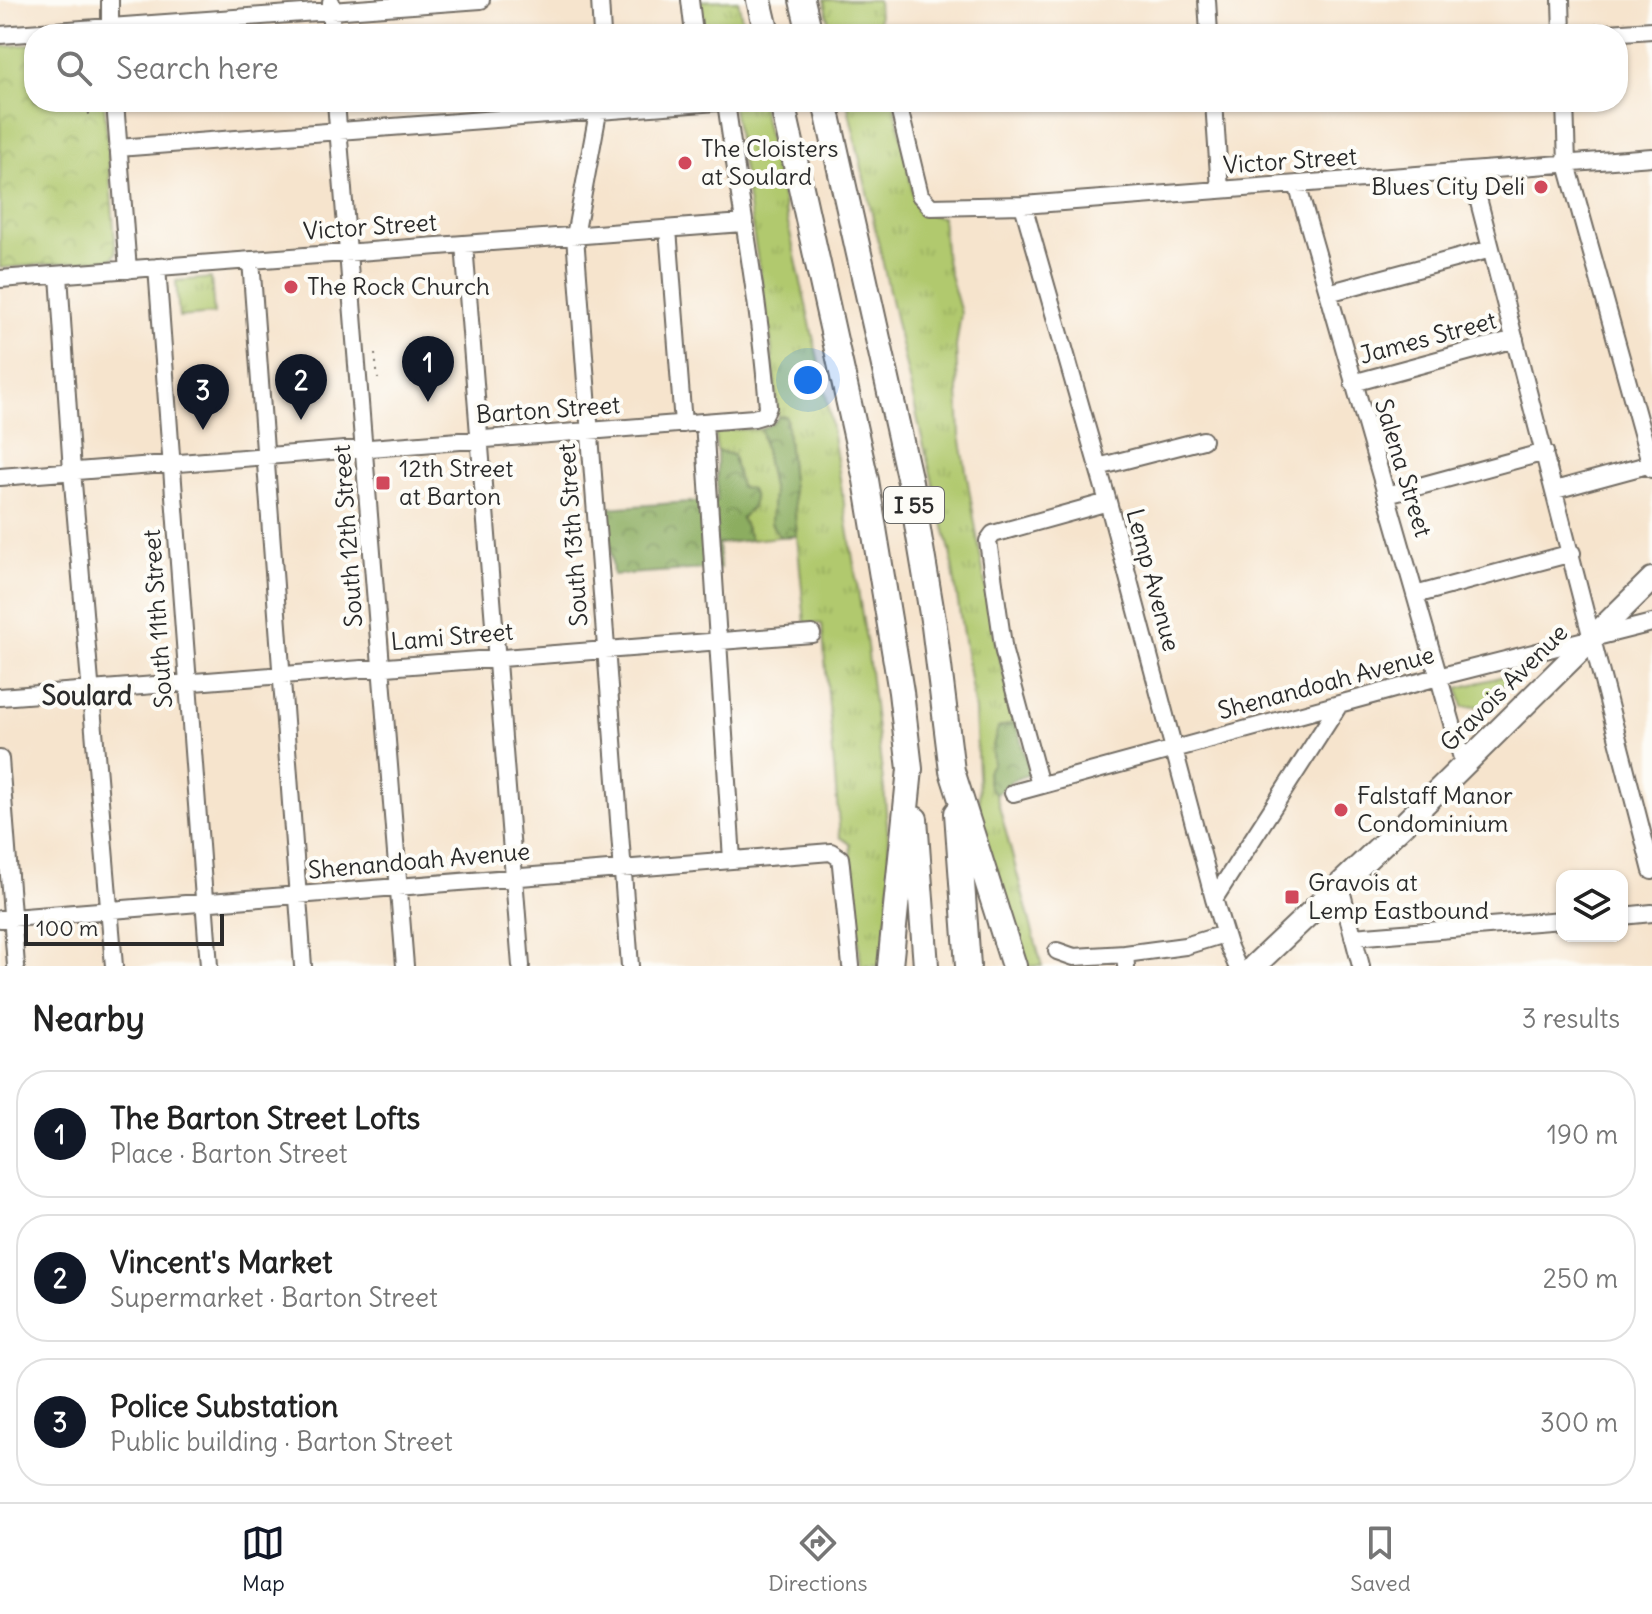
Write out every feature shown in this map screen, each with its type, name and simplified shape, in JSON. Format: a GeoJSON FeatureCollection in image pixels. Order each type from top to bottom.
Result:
{"type":"FeatureCollection","features":[{"type":"Feature","properties":{"kind":"highway"},"geometry":{"type":"LineString","coordinates":[[759,0],[765,24]]}},
{"type":"Feature","properties":{"kind":"highway"},"geometry":{"type":"LineString","coordinates":[[802,0],[808,24]]}},
{"type":"Feature","properties":{"kind":"highway","name":"I 55"},"geometry":{"type":"LineString","coordinates":[[784,112],[866,480],[891,620],[910,769],[926,966]]}},
{"type":"Feature","properties":{"kind":"highway","name":"I 55"},"geometry":{"type":"LineString","coordinates":[[827,112],[910,482],[934,626],[952,771],[968,966]]}},
{"type":"Feature","properties":{"kind":"highway"},"geometry":{"type":"LineString","coordinates":[[890,966],[910,769]]}},
{"type":"Feature","properties":{"kind":"highway"},"geometry":{"type":"LineString","coordinates":[[952,771],[1014,966]]}},
{"type":"Feature","properties":{"kind":"main road","name":"Gravois Avenue"},"geometry":{"type":"LineString","coordinates":[[1254,966],[1340,886],[1652,579]]}},
{"type":"Feature","properties":{"kind":"street"},"geometry":{"type":"LineString","coordinates":[[110,0],[110,24]]}},
{"type":"Feature","properties":{"kind":"street"},"geometry":{"type":"LineString","coordinates":[[219,19],[221,0]]}},
{"type":"Feature","properties":{"kind":"street"},"geometry":{"type":"LineString","coordinates":[[174,24],[331,6],[481,0]]}},
{"type":"Feature","properties":{"kind":"street"},"geometry":{"type":"LineString","coordinates":[[600,0],[601,24]]}},
{"type":"Feature","properties":{"kind":"street"},"geometry":{"type":"LineString","coordinates":[[690,0],[693,24]]}},
{"type":"Feature","properties":{"kind":"street"},"geometry":{"type":"LineString","coordinates":[[1207,0],[1208,24]]}},
{"type":"Feature","properties":{"kind":"street"},"geometry":{"type":"LineString","coordinates":[[1561,0],[1562,24]]}},
{"type":"Feature","properties":{"kind":"street"},"geometry":{"type":"LineString","coordinates":[[1628,32],[1652,30]]}},
{"type":"Feature","properties":{"kind":"street"},"geometry":{"type":"LineString","coordinates":[[0,35],[24,34]]}},
{"type":"Feature","properties":{"kind":"street"},"geometry":{"type":"LineString","coordinates":[[116,112],[128,270]]}},
{"type":"Feature","properties":{"kind":"street","name":"South 12th Street"},"geometry":{"type":"LineString","coordinates":[[337,112],[405,966]]}},
{"type":"Feature","properties":{"kind":"street"},"geometry":{"type":"LineString","coordinates":[[118,148],[338,132],[547,112]]}},
{"type":"Feature","properties":{"kind":"street","name":"South 13th Street"},"geometry":{"type":"LineString","coordinates":[[598,112],[575,236],[630,966]]}},
{"type":"Feature","properties":{"kind":"street"},"geometry":{"type":"LineString","coordinates":[[727,112],[743,223]]}},
{"type":"Feature","properties":{"kind":"street","name":"Victor Street"},"geometry":{"type":"LineString","coordinates":[[900,112],[920,195],[931,207],[1023,205],[1652,157]]}},
{"type":"Feature","properties":{"kind":"street"},"geometry":{"type":"LineString","coordinates":[[1215,112],[1220,190]]}},
{"type":"Feature","properties":{"kind":"street"},"geometry":{"type":"LineString","coordinates":[[1555,490],[1651,466],[1647,426],[1567,164],[1565,112]]}},
{"type":"Feature","properties":{"kind":"street"},"geometry":{"type":"LineString","coordinates":[[1471,171],[1652,871]]}},
{"type":"Feature","properties":{"kind":"street","name":"Salena Street"},"geometry":{"type":"LineString","coordinates":[[1297,184],[1464,765]]}},
{"type":"Feature","properties":{"kind":"street","name":"Lemp Avenue"},"geometry":{"type":"LineString","coordinates":[[1023,205],[1108,502],[1214,899],[1237,966]]}},
{"type":"Feature","properties":{"kind":"street","name":"Victor Street"},"geometry":{"type":"LineString","coordinates":[[0,279],[743,223]]}},
{"type":"Feature","properties":{"kind":"street","name":"Barton Street"},"geometry":{"type":"LineString","coordinates":[[0,477],[683,424],[764,415],[768,407],[763,342],[743,223]]}},
{"type":"Feature","properties":{"kind":"street"},"geometry":{"type":"LineString","coordinates":[[668,229],[683,424]]}},
{"type":"Feature","properties":{"kind":"street"},"geometry":{"type":"LineString","coordinates":[[464,244],[521,966]]}},
{"type":"Feature","properties":{"kind":"street"},"geometry":{"type":"LineString","coordinates":[[1328,293],[1491,249]]}},
{"type":"Feature","properties":{"kind":"street"},"geometry":{"type":"LineString","coordinates":[[251,260],[303,966]]}},
{"type":"Feature","properties":{"kind":"street","name":"South 11th Street"},"geometry":{"type":"LineString","coordinates":[[157,267],[209,966]]}},
{"type":"Feature","properties":{"kind":"street"},"geometry":{"type":"LineString","coordinates":[[59,275],[72,471],[114,966]]}},
{"type":"Feature","properties":{"kind":"street","name":"James Street"},"geometry":{"type":"LineString","coordinates":[[1353,383],[1515,339]]}},
{"type":"Feature","properties":{"kind":"street"},"geometry":{"type":"LineString","coordinates":[[704,422],[732,860]]}},
{"type":"Feature","properties":{"kind":"street"},"geometry":{"type":"LineString","coordinates":[[1098,467],[1203,440]]}},
{"type":"Feature","properties":{"kind":"street"},"geometry":{"type":"LineString","coordinates":[[1387,495],[1545,452]]}},
{"type":"Feature","properties":{"kind":"street"},"geometry":{"type":"LineString","coordinates":[[1040,785],[999,625],[988,541],[993,534],[1108,502]]}},
{"type":"Feature","properties":{"kind":"street"},"geometry":{"type":"LineString","coordinates":[[1415,595],[1572,553]]}},
{"type":"Feature","properties":{"kind":"street","name":"Shenandoah Avenue"},"geometry":{"type":"LineString","coordinates":[[1013,793],[1438,677],[1652,623]]}},
{"type":"Feature","properties":{"kind":"street","name":"Lami Street"},"geometry":{"type":"LineString","coordinates":[[0,697],[812,634]]}},
{"type":"Feature","properties":{"kind":"street"},"geometry":{"type":"LineString","coordinates":[[1214,899],[1339,705]]}},
{"type":"Feature","properties":{"kind":"street"},"geometry":{"type":"LineString","coordinates":[[0,759],[6,918],[16,966]]}},
{"type":"Feature","properties":{"kind":"street","name":"Shenandoah Avenue"},"geometry":{"type":"LineString","coordinates":[[6,918],[831,852],[840,858],[851,966]]}},
{"type":"Feature","properties":{"kind":"street"},"geometry":{"type":"LineString","coordinates":[[1340,886],[1361,966]]}},
{"type":"Feature","properties":{"kind":"street"},"geometry":{"type":"LineString","coordinates":[[1628,915],[1652,913]]}},
{"type":"Feature","properties":{"kind":"street"},"geometry":{"type":"LineString","coordinates":[[1353,937],[1556,920]]}},
{"type":"Feature","properties":{"kind":"street"},"geometry":{"type":"LineString","coordinates":[[1057,951],[1074,957],[1125,960],[1224,934]]}},
{"type":"Feature","properties":{"kind":"path"},"geometry":{"type":"LineString","coordinates":[[89,112],[96,113]]}},
{"type":"Feature","properties":{"kind":"path"},"geometry":{"type":"LineString","coordinates":[[375,354],[378,379]]}},
{"type":"Feature","properties":{"kind":"green space"},"geometry":{"type":"Polygon","coordinates":[[[738,0],[743,24],[700,24],[697,1],[738,0]]]}},
{"type":"Feature","properties":{"kind":"green space"},"geometry":{"type":"Polygon","coordinates":[[[824,0],[878,0],[880,24],[829,24],[824,0]]]}},
{"type":"Feature","properties":{"kind":"green space"},"geometry":{"type":"Polygon","coordinates":[[[24,45],[24,112],[105,112],[116,253],[112,259],[0,268],[0,47],[24,45]]]}},
{"type":"Feature","properties":{"kind":"green space"},"geometry":{"type":"Polygon","coordinates":[[[734,112],[763,112],[828,404],[867,646],[885,798],[891,872],[883,966],[861,966],[850,844],[840,837],[822,624],[805,623],[786,416],[778,417],[771,342],[734,112]]]}},
{"type":"Feature","properties":{"kind":"green space"},"geometry":{"type":"Polygon","coordinates":[[[849,112],[896,112],[914,199],[930,215],[942,217],[946,261],[961,313],[956,347],[960,435],[994,636],[1016,722],[992,749],[993,763],[987,773],[989,785],[996,795],[1042,966],[1021,966],[988,859],[980,816],[975,711],[950,551],[849,112]]]}},
{"type":"Feature","properties":{"kind":"green space"},"geometry":{"type":"Polygon","coordinates":[[[211,278],[214,314],[179,317],[176,281],[211,278]]]}},
{"type":"Feature","properties":{"kind":"green space"},"geometry":{"type":"Polygon","coordinates":[[[786,416],[797,536],[780,537],[771,523],[773,493],[761,429],[778,417],[786,416]]]}},
{"type":"Feature","properties":{"kind":"green space"},"geometry":{"type":"Polygon","coordinates":[[[761,429],[773,493],[771,523],[780,537],[751,540],[741,518],[751,509],[754,499],[751,489],[740,488],[733,455],[717,451],[715,435],[721,430],[761,429]]]}},
{"type":"Feature","properties":{"kind":"green space"},"geometry":{"type":"Polygon","coordinates":[[[717,451],[733,455],[740,487],[751,489],[754,499],[751,509],[741,518],[751,540],[718,544],[720,568],[613,575],[607,508],[717,500],[717,451]]]}},
{"type":"Feature","properties":{"kind":"green space"},"geometry":{"type":"Polygon","coordinates":[[[1513,676],[1500,685],[1482,706],[1463,707],[1458,688],[1513,676]]]}},
{"type":"Feature","properties":{"kind":"green space"},"geometry":{"type":"Polygon","coordinates":[[[1016,722],[1030,774],[1011,781],[996,795],[989,786],[987,772],[993,763],[992,749],[998,728],[1016,722]]]}},
{"type":"Feature","properties":{"kind":"place","name":"The Cloisters at Soulard"},"geometry":{"type":"Point","coordinates":[685,163]}},
{"type":"Feature","properties":{"kind":"place","name":"Blues City Deli"},"geometry":{"type":"Point","coordinates":[1541,187]}},
{"type":"Feature","properties":{"kind":"place","name":"The Rock Church"},"geometry":{"type":"Point","coordinates":[291,287]}},
{"type":"Feature","properties":{"kind":"place","name":"The Barton Street Lofts"},"geometry":{"type":"Point","coordinates":[428,402]}},
{"type":"Feature","properties":{"kind":"place","name":"Vincent's Market"},"geometry":{"type":"Point","coordinates":[301,420]}},
{"type":"Feature","properties":{"kind":"place","name":"Police Substation"},"geometry":{"type":"Point","coordinates":[203,430]}},
{"type":"Feature","properties":{"kind":"place","name":"12th Street at Barton"},"geometry":{"type":"Point","coordinates":[383,483]}},
{"type":"Feature","properties":{"kind":"place","name":"Falstaff Manor Condominium"},"geometry":{"type":"Point","coordinates":[1341,810]}},
{"type":"Feature","properties":{"kind":"place","name":"Gravois at Lemp Eastbound"},"geometry":{"type":"Point","coordinates":[1292,897]}},
{"type":"Feature","properties":{"kind":"district","name":"Soulard"},"geometry":{"type":"Point","coordinates":[87,696]}}]}
